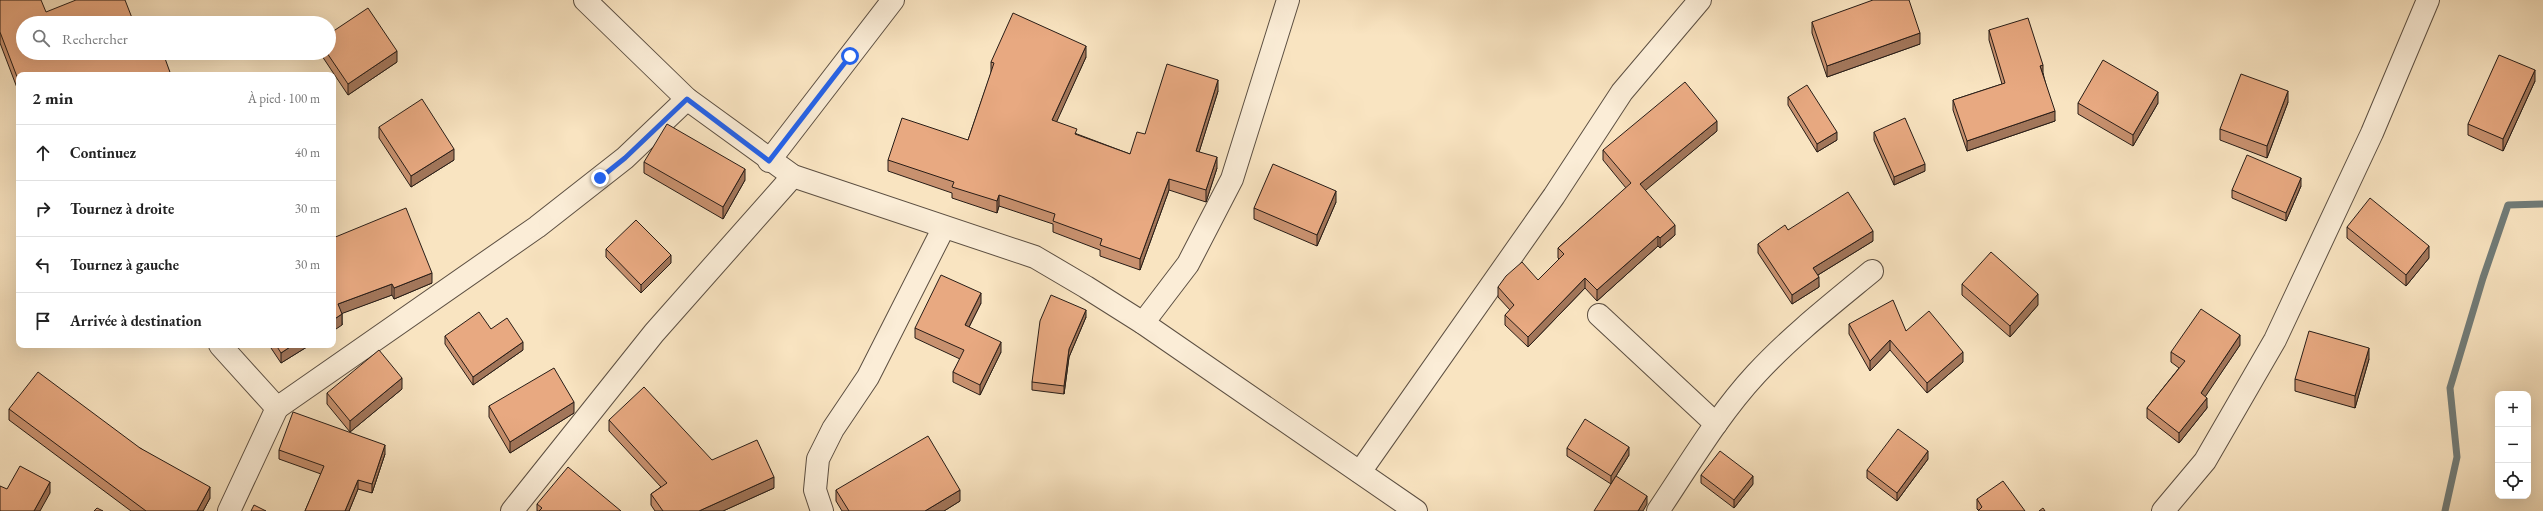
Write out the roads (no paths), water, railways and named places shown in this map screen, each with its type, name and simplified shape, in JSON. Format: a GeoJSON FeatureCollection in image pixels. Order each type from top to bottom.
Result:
{"type":"FeatureCollection","features":[{"type":"Feature","properties":{"kind":"street"},"geometry":{"type":"LineString","coordinates":[[586,0],[687,99],[769,161],[793,176],[943,229],[1035,257],[1143,323],[1416,511]]}},
{"type":"Feature","properties":{"kind":"street"},"geometry":{"type":"LineString","coordinates":[[769,161],[893,0]]}},
{"type":"Feature","properties":{"kind":"street"},"geometry":{"type":"LineString","coordinates":[[1143,323],[1188,264],[1232,179],[1288,0]]}},
{"type":"Feature","properties":{"kind":"street"},"geometry":{"type":"LineString","coordinates":[[1360,472],[1554,196],[1622,92],[1700,0]]}},
{"type":"Feature","properties":{"kind":"street"},"geometry":{"type":"LineString","coordinates":[[2163,511],[2205,461],[2275,340],[2372,133],[2428,0]]}},
{"type":"Feature","properties":{"kind":"street"},"geometry":{"type":"LineString","coordinates":[[229,511],[277,408],[537,227],[625,158],[687,99]]}},
{"type":"Feature","properties":{"kind":"street"},"geometry":{"type":"LineString","coordinates":[[512,511],[654,333],[793,176]]}},
{"type":"Feature","properties":{"kind":"street"},"geometry":{"type":"LineString","coordinates":[[822,511],[815,490],[818,459],[833,429],[868,377],[943,229]]}},
{"type":"Feature","properties":{"kind":"street"},"geometry":{"type":"LineString","coordinates":[[1658,511],[1716,424],[1755,375],[1789,340],[1872,270]]}},
{"type":"Feature","properties":{"kind":"street"},"geometry":{"type":"LineString","coordinates":[[1599,315],[1716,424]]}},
{"type":"Feature","properties":{"kind":"street"},"geometry":{"type":"LineString","coordinates":[[223,348],[277,408]]}},
{"type":"Feature","properties":{"kind":"waterway"},"geometry":{"type":"LineString","coordinates":[[2445,511],[2457,457],[2450,388],[2483,278],[2508,205],[2543,204]]}}]}
